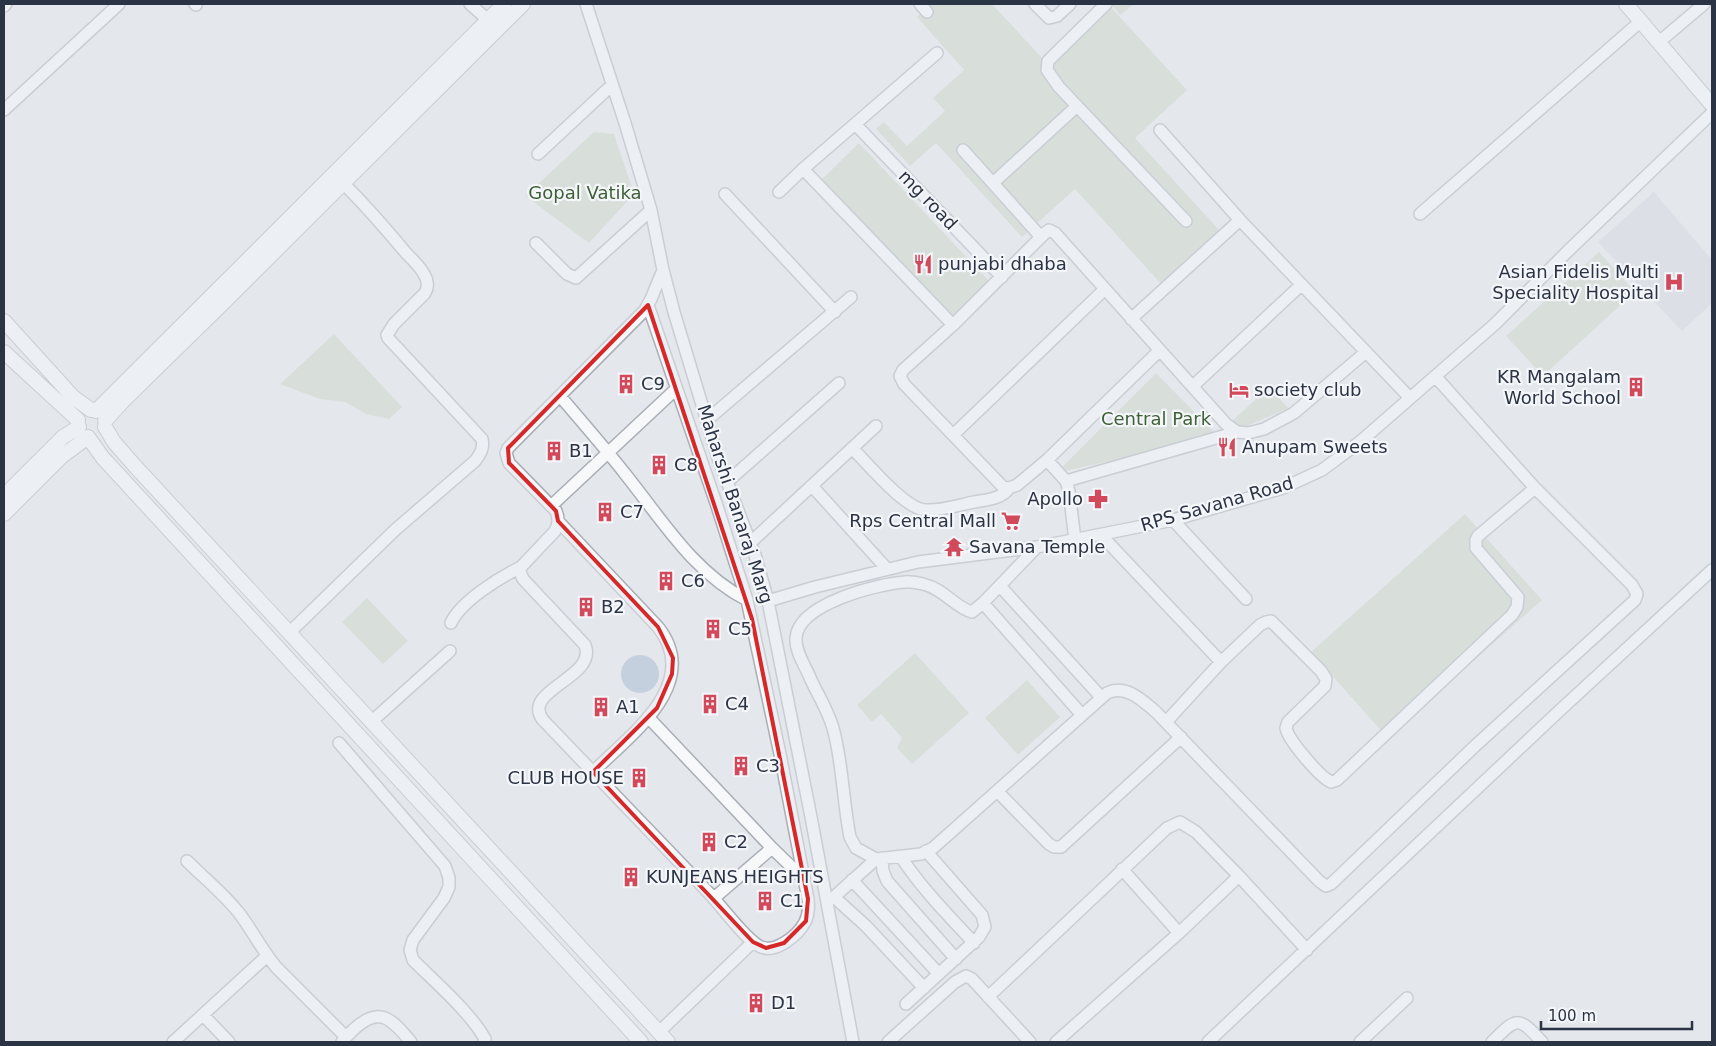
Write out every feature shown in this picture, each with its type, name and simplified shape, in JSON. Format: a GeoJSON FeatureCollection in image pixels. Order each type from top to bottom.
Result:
{"type":"FeatureCollection","features":[{"type":"Feature","properties":{"kind":"street"},"geometry":{"type":"LineString","coordinates":[[4,110],[119,4]]}},
{"type":"Feature","properties":{"kind":"street"},"geometry":{"type":"LineString","coordinates":[[470,4],[488,20]]}},
{"type":"Feature","properties":{"kind":"street"},"geometry":{"type":"LineString","coordinates":[[4,496],[63,437],[82,428],[99,435],[99,417],[504,4]]}},
{"type":"Feature","properties":{"kind":"street"},"geometry":{"type":"LineString","coordinates":[[4,514],[61,457],[82,428],[84,413],[99,417],[123,401],[523,4]]}},
{"type":"Feature","properties":{"kind":"street","name":"Maharshi Banaraj Marg"},"geometry":{"type":"LineString","coordinates":[[586,4],[651,210],[674,312],[727,482],[750,543],[768,601],[853,1042]]}},
{"type":"Feature","properties":{"kind":"street"},"geometry":{"type":"LineString","coordinates":[[1035,4],[1049,18],[1057,16],[1070,4]]}},
{"type":"Feature","properties":{"kind":"street"},"geometry":{"type":"LineString","coordinates":[[1106,4],[1048,60],[1046,64],[1049,74],[1186,221]]}},
{"type":"Feature","properties":{"kind":"street"},"geometry":{"type":"LineString","coordinates":[[1626,4],[1712,105]]}},
{"type":"Feature","properties":{"kind":"street"},"geometry":{"type":"LineString","coordinates":[[1659,42],[1704,4]]}},
{"type":"Feature","properties":{"kind":"street"},"geometry":{"type":"LineString","coordinates":[[1420,214],[1641,21]]}},
{"type":"Feature","properties":{"kind":"street"},"geometry":{"type":"LineString","coordinates":[[779,192],[937,53]]}},
{"type":"Feature","properties":{"kind":"street"},"geometry":{"type":"LineString","coordinates":[[538,154],[612,85]]}},
{"type":"Feature","properties":{"kind":"street"},"geometry":{"type":"LineString","coordinates":[[993,183],[1077,106]]}},
{"type":"Feature","properties":{"kind":"street","name":"RPS Savana Road"},"geometry":{"type":"LineString","coordinates":[[768,601],[815,587],[918,562],[1037,548],[1173,520],[1282,488],[1322,470],[1361,441],[1495,324],[1712,113]]}},
{"type":"Feature","properties":{"kind":"street","name":"mg road"},"geometry":{"type":"LineString","coordinates":[[855,124],[1002,277]]}},
{"type":"Feature","properties":{"kind":"street"},"geometry":{"type":"LineString","coordinates":[[1160,130],[1240,220],[1410,398]]}},
{"type":"Feature","properties":{"kind":"street"},"geometry":{"type":"LineString","coordinates":[[963,150],[1041,237]]}},
{"type":"Feature","properties":{"kind":"street"},"geometry":{"type":"LineString","coordinates":[[803,169],[953,325]]}},
{"type":"Feature","properties":{"kind":"street"},"geometry":{"type":"LineString","coordinates":[[289,633],[395,530],[475,461],[482,452],[484,445],[482,439],[388,338],[387,334],[394,324],[428,288],[427,283],[422,271],[343,183]]}},
{"type":"Feature","properties":{"kind":"street"},"geometry":{"type":"LineString","coordinates":[[724,194],[834,312]]}},
{"type":"Feature","properties":{"kind":"street"},"geometry":{"type":"LineString","coordinates":[[536,243],[567,274],[576,278],[651,210]]}},
{"type":"Feature","properties":{"kind":"street"},"geometry":{"type":"LineString","coordinates":[[1132,319],[1240,220]]}},
{"type":"Feature","properties":{"kind":"street"},"geometry":{"type":"LineString","coordinates":[[1009,488],[1003,487],[904,384],[900,376],[902,370],[953,325],[1047,231],[1055,233],[1226,424],[1237,432]]}},
{"type":"Feature","properties":{"kind":"street"},"geometry":{"type":"LineString","coordinates":[[451,624],[459,611],[492,583],[521,567],[555,531],[558,521],[556,511],[510,463],[506,453],[508,448],[648,305],[663,270]]}},
{"type":"Feature","properties":{"kind":"street"},"geometry":{"type":"LineString","coordinates":[[1193,386],[1301,285]]}},
{"type":"Feature","properties":{"kind":"street"},"geometry":{"type":"LineString","coordinates":[[953,435],[1105,290]]}},
{"type":"Feature","properties":{"kind":"street"},"geometry":{"type":"LineString","coordinates":[[707,420],[851,297]]}},
{"type":"Feature","properties":{"kind":"street"},"geometry":{"type":"LineString","coordinates":[[521,567],[520,572],[527,584],[585,645],[588,651],[584,663],[542,699],[537,707],[538,714],[714,898],[753,942],[761,947],[772,948],[784,943],[806,921],[809,908],[780,754],[747,600],[648,305]]}},
{"type":"Feature","properties":{"kind":"street"},"geometry":{"type":"LineString","coordinates":[[4,321],[73,397],[99,417],[114,442],[663,1037],[753,942]]}},
{"type":"Feature","properties":{"kind":"street"},"geometry":{"type":"LineString","coordinates":[[852,448],[911,506],[937,509],[988,500],[1004,494],[1009,488],[1017,485],[1047,460],[1160,350]]}},
{"type":"Feature","properties":{"kind":"street"},"geometry":{"type":"LineString","coordinates":[[1066,481],[1237,432],[1248,433],[1264,429],[1294,413],[1366,352]]}},
{"type":"Feature","properties":{"kind":"street"},"geometry":{"type":"LineString","coordinates":[[6,359],[82,428],[103,458],[641,1042]]}},
{"type":"Feature","properties":{"kind":"street"},"geometry":{"type":"LineString","coordinates":[[1037,548],[972,612],[937,589],[924,584],[907,582],[867,589],[831,604],[804,620],[797,631],[796,647],[834,730],[850,837],[856,848],[879,859],[921,854],[933,848],[998,792],[1101,697],[1112,690],[1121,690],[1140,698],[1166,722],[1319,881],[1326,886],[1331,884],[1476,746],[1635,600],[1637,594],[1632,585],[1535,488],[1435,376]]}},
{"type":"Feature","properties":{"kind":"street"},"geometry":{"type":"LineString","coordinates":[[727,482],[839,383]]}},
{"type":"Feature","properties":{"kind":"street"},"geometry":{"type":"LineString","coordinates":[[551,506],[676,388]]}},
{"type":"Feature","properties":{"kind":"street"},"geometry":{"type":"LineString","coordinates":[[560,396],[608,451],[659,518],[698,564],[729,591],[747,600]]}},
{"type":"Feature","properties":{"kind":"street"},"geometry":{"type":"LineString","coordinates":[[750,543],[876,426]]}},
{"type":"Feature","properties":{"kind":"street"},"geometry":{"type":"LineString","coordinates":[[1047,460],[1066,481],[1070,497],[1075,540]]}},
{"type":"Feature","properties":{"kind":"street"},"geometry":{"type":"LineString","coordinates":[[812,486],[887,569]]}},
{"type":"Feature","properties":{"kind":"street"},"geometry":{"type":"LineString","coordinates":[[1166,722],[1221,662],[1260,625],[1271,622],[1321,670],[1326,679],[1325,686],[1288,722],[1286,728],[1291,740],[1321,774],[1331,782],[1337,780],[1512,615],[1517,607],[1518,597],[1476,548],[1476,540],[1478,536],[1535,488]]}},
{"type":"Feature","properties":{"kind":"street"},"geometry":{"type":"LineString","coordinates":[[1173,520],[1246,599]]}},
{"type":"Feature","properties":{"kind":"street"},"geometry":{"type":"LineString","coordinates":[[558,521],[658,626],[669,643],[673,658],[672,674],[657,708],[593,772]]}},
{"type":"Feature","properties":{"kind":"street"},"geometry":{"type":"LineString","coordinates":[[1101,535],[1221,662]]}},
{"type":"Feature","properties":{"kind":"street"},"geometry":{"type":"LineString","coordinates":[[1208,1042],[1557,713],[1712,570]]}},
{"type":"Feature","properties":{"kind":"street"},"geometry":{"type":"LineString","coordinates":[[1000,586],[1101,697]]}},
{"type":"Feature","properties":{"kind":"street"},"geometry":{"type":"LineString","coordinates":[[983,603],[1082,714]]}},
{"type":"Feature","properties":{"kind":"street"},"geometry":{"type":"LineString","coordinates":[[371,722],[450,651]]}},
{"type":"Feature","properties":{"kind":"street"},"geometry":{"type":"LineString","coordinates":[[648,717],[772,848],[804,878]]}},
{"type":"Feature","properties":{"kind":"street"},"geometry":{"type":"LineString","coordinates":[[998,792],[1049,844],[1054,847],[1061,847],[1181,737]]}},
{"type":"Feature","properties":{"kind":"street"},"geometry":{"type":"LineString","coordinates":[[339,743],[444,866],[449,878],[449,887],[444,898],[413,940],[410,950],[413,960],[471,1020],[485,1039],[484,1042]]}},
{"type":"Feature","properties":{"kind":"street"},"geometry":{"type":"LineString","coordinates":[[988,997],[1122,869],[1167,828],[1180,822],[1196,832],[1307,950]]}},
{"type":"Feature","properties":{"kind":"street"},"geometry":{"type":"LineString","coordinates":[[714,898],[772,848]]}},
{"type":"Feature","properties":{"kind":"street"},"geometry":{"type":"LineString","coordinates":[[906,1004],[974,942],[984,932],[985,927],[982,915],[926,851]]}},
{"type":"Feature","properties":{"kind":"street"},"geometry":{"type":"LineString","coordinates":[[901,857],[928,894],[974,942]]}},
{"type":"Feature","properties":{"kind":"street"},"geometry":{"type":"LineString","coordinates":[[879,859],[834,897],[866,926],[924,988]]}},
{"type":"Feature","properties":{"kind":"street"},"geometry":{"type":"LineString","coordinates":[[879,859],[887,880],[956,959]]}},
{"type":"Feature","properties":{"kind":"street"},"geometry":{"type":"LineString","coordinates":[[187,861],[227,899],[239,913],[267,956],[344,1040],[363,1022],[376,1017],[385,1018],[395,1025],[411,1042]]}},
{"type":"Feature","properties":{"kind":"street"},"geometry":{"type":"LineString","coordinates":[[1122,869],[1179,933]]}},
{"type":"Feature","properties":{"kind":"street"},"geometry":{"type":"LineString","coordinates":[[1056,1042],[1179,933],[1239,876]]}},
{"type":"Feature","properties":{"kind":"street"},"geometry":{"type":"LineString","coordinates":[[852,880],[938,974]]}},
{"type":"Feature","properties":{"kind":"street"},"geometry":{"type":"LineString","coordinates":[[173,1042],[267,956]]}},
{"type":"Feature","properties":{"kind":"street"},"geometry":{"type":"LineString","coordinates":[[888,1042],[961,978],[966,976],[972,979],[1030,1042]]}},
{"type":"Feature","properties":{"kind":"street"},"geometry":{"type":"LineString","coordinates":[[1360,1042],[1407,998]]}},
{"type":"Feature","properties":{"kind":"street"},"geometry":{"type":"LineString","coordinates":[[203,1015],[229,1042]]}},
{"type":"Feature","properties":{"kind":"street"},"geometry":{"type":"LineString","coordinates":[[1492,1042],[1508,1026],[1515,1022],[1520,1022],[1542,1042]]}},
{"type":"Feature","properties":{"kind":"street"},"geometry":{"type":"LineString","coordinates":[[1217,1033],[1226,1042]]}},
{"type":"Feature","properties":{"kind":"highlighted area"},"geometry":{"type":"Polygon","coordinates":[[[648,305],[752,619],[808,899],[806,921],[784,943],[766,948],[753,942],[593,772],[657,708],[672,674],[673,658],[658,627],[558,521],[556,511],[509,463],[508,448],[648,305]]]}},
{"type":"Feature","properties":{"kind":"shaded area","name":"Asian Fidelis Multi Speciality Hospital"},"geometry":{"type":"Polygon","coordinates":[[[1654,192],[1712,260],[1712,303],[1682,331],[1598,242],[1654,192]]]}},
{"type":"Feature","properties":{"kind":"green space"},"geometry":{"type":"Polygon","coordinates":[[[931,4],[992,4],[1042,58],[1102,4],[1108,4],[1187,90],[1135,138],[1221,232],[1162,285],[1075,189],[1022,237],[936,143],[910,166],[876,129],[884,122],[907,146],[945,111],[933,98],[964,70],[917,17],[931,4]]]}},
{"type":"Feature","properties":{"kind":"green space"},"geometry":{"type":"Polygon","coordinates":[[[1111,4],[1134,4],[1120,15],[1111,4]]]}},
{"type":"Feature","properties":{"kind":"green space","name":"Gopal Vatika"},"geometry":{"type":"Polygon","coordinates":[[[594,132],[614,134],[634,194],[589,243],[525,196],[594,132]]]}},
{"type":"Feature","properties":{"kind":"green space"},"geometry":{"type":"Polygon","coordinates":[[[859,143],[990,282],[950,321],[819,182],[859,143]]]}},
{"type":"Feature","properties":{"kind":"green space"},"geometry":{"type":"Polygon","coordinates":[[[1599,252],[1635,292],[1543,376],[1506,336],[1599,252]]]}},
{"type":"Feature","properties":{"kind":"green space"},"geometry":{"type":"Polygon","coordinates":[[[334,334],[402,407],[389,419],[366,414],[345,402],[320,399],[280,384],[334,334]]]}},
{"type":"Feature","properties":{"kind":"green space","name":"Central Park"},"geometry":{"type":"Polygon","coordinates":[[[1156,373],[1219,437],[1056,473],[1156,373]]]}},
{"type":"Feature","properties":{"kind":"green space"},"geometry":{"type":"Polygon","coordinates":[[[1269,387],[1288,408],[1238,430],[1231,422],[1269,387]]]}},
{"type":"Feature","properties":{"kind":"green space"},"geometry":{"type":"Polygon","coordinates":[[[1465,514],[1542,600],[1387,737],[1311,652],[1465,514]]]}},
{"type":"Feature","properties":{"kind":"green space"},"geometry":{"type":"Polygon","coordinates":[[[367,598],[408,641],[383,664],[342,622],[367,598]]]}},
{"type":"Feature","properties":{"kind":"green space"},"geometry":{"type":"Polygon","coordinates":[[[915,653],[969,713],[912,764],[897,748],[902,738],[881,714],[872,722],[857,705],[915,653]]]}},
{"type":"Feature","properties":{"kind":"green space"},"geometry":{"type":"Polygon","coordinates":[[[1027,680],[1060,717],[1018,755],[985,718],[1027,680]]]}},
{"type":"Feature","properties":{"kind":"water"},"geometry":{"type":"Polygon","coordinates":[[[640,655],[653,661],[659,674],[653,687],[640,693],[627,687],[621,674],[627,661],[640,655]]]}},
{"type":"Feature","properties":{"kind":"place","name":"punjabi dhaba"},"geometry":{"type":"Point","coordinates":[923,264]}},
{"type":"Feature","properties":{"kind":"place","name":"Asian Fidelis Multi Speciality Hospital"},"geometry":{"type":"Point","coordinates":[1674,282]}},
{"type":"Feature","properties":{"kind":"place","name":"C9"},"geometry":{"type":"Point","coordinates":[626,384]}},
{"type":"Feature","properties":{"kind":"place","name":"KR Mangalam World School"},"geometry":{"type":"Point","coordinates":[1636,387]}},
{"type":"Feature","properties":{"kind":"place","name":"society club"},"geometry":{"type":"Point","coordinates":[1239,390]}},
{"type":"Feature","properties":{"kind":"place","name":"Anupam Sweets"},"geometry":{"type":"Point","coordinates":[1227,447]}},
{"type":"Feature","properties":{"kind":"place","name":"B1"},"geometry":{"type":"Point","coordinates":[554,451]}},
{"type":"Feature","properties":{"kind":"place","name":"C8"},"geometry":{"type":"Point","coordinates":[659,465]}},
{"type":"Feature","properties":{"kind":"place","name":"Apollo"},"geometry":{"type":"Point","coordinates":[1098,499]}},
{"type":"Feature","properties":{"kind":"place","name":"C7"},"geometry":{"type":"Point","coordinates":[605,512]}},
{"type":"Feature","properties":{"kind":"place","name":"Rps Central Mall"},"geometry":{"type":"Point","coordinates":[1011,521]}},
{"type":"Feature","properties":{"kind":"place","name":"Savana Temple"},"geometry":{"type":"Point","coordinates":[954,547]}},
{"type":"Feature","properties":{"kind":"place","name":"C6"},"geometry":{"type":"Point","coordinates":[666,581]}},
{"type":"Feature","properties":{"kind":"place","name":"B2"},"geometry":{"type":"Point","coordinates":[586,607]}},
{"type":"Feature","properties":{"kind":"place","name":"C5"},"geometry":{"type":"Point","coordinates":[713,629]}},
{"type":"Feature","properties":{"kind":"place","name":"C4"},"geometry":{"type":"Point","coordinates":[710,704]}},
{"type":"Feature","properties":{"kind":"place","name":"A1"},"geometry":{"type":"Point","coordinates":[601,707]}},
{"type":"Feature","properties":{"kind":"place","name":"C3"},"geometry":{"type":"Point","coordinates":[741,766]}},
{"type":"Feature","properties":{"kind":"place","name":"CLUB HOUSE"},"geometry":{"type":"Point","coordinates":[639,778]}},
{"type":"Feature","properties":{"kind":"place","name":"C2"},"geometry":{"type":"Point","coordinates":[709,842]}},
{"type":"Feature","properties":{"kind":"place","name":"KUNJEANS HEIGHTS"},"geometry":{"type":"Point","coordinates":[631,877]}},
{"type":"Feature","properties":{"kind":"place","name":"C1"},"geometry":{"type":"Point","coordinates":[765,901]}},
{"type":"Feature","properties":{"kind":"place","name":"D1"},"geometry":{"type":"Point","coordinates":[756,1003]}}]}
